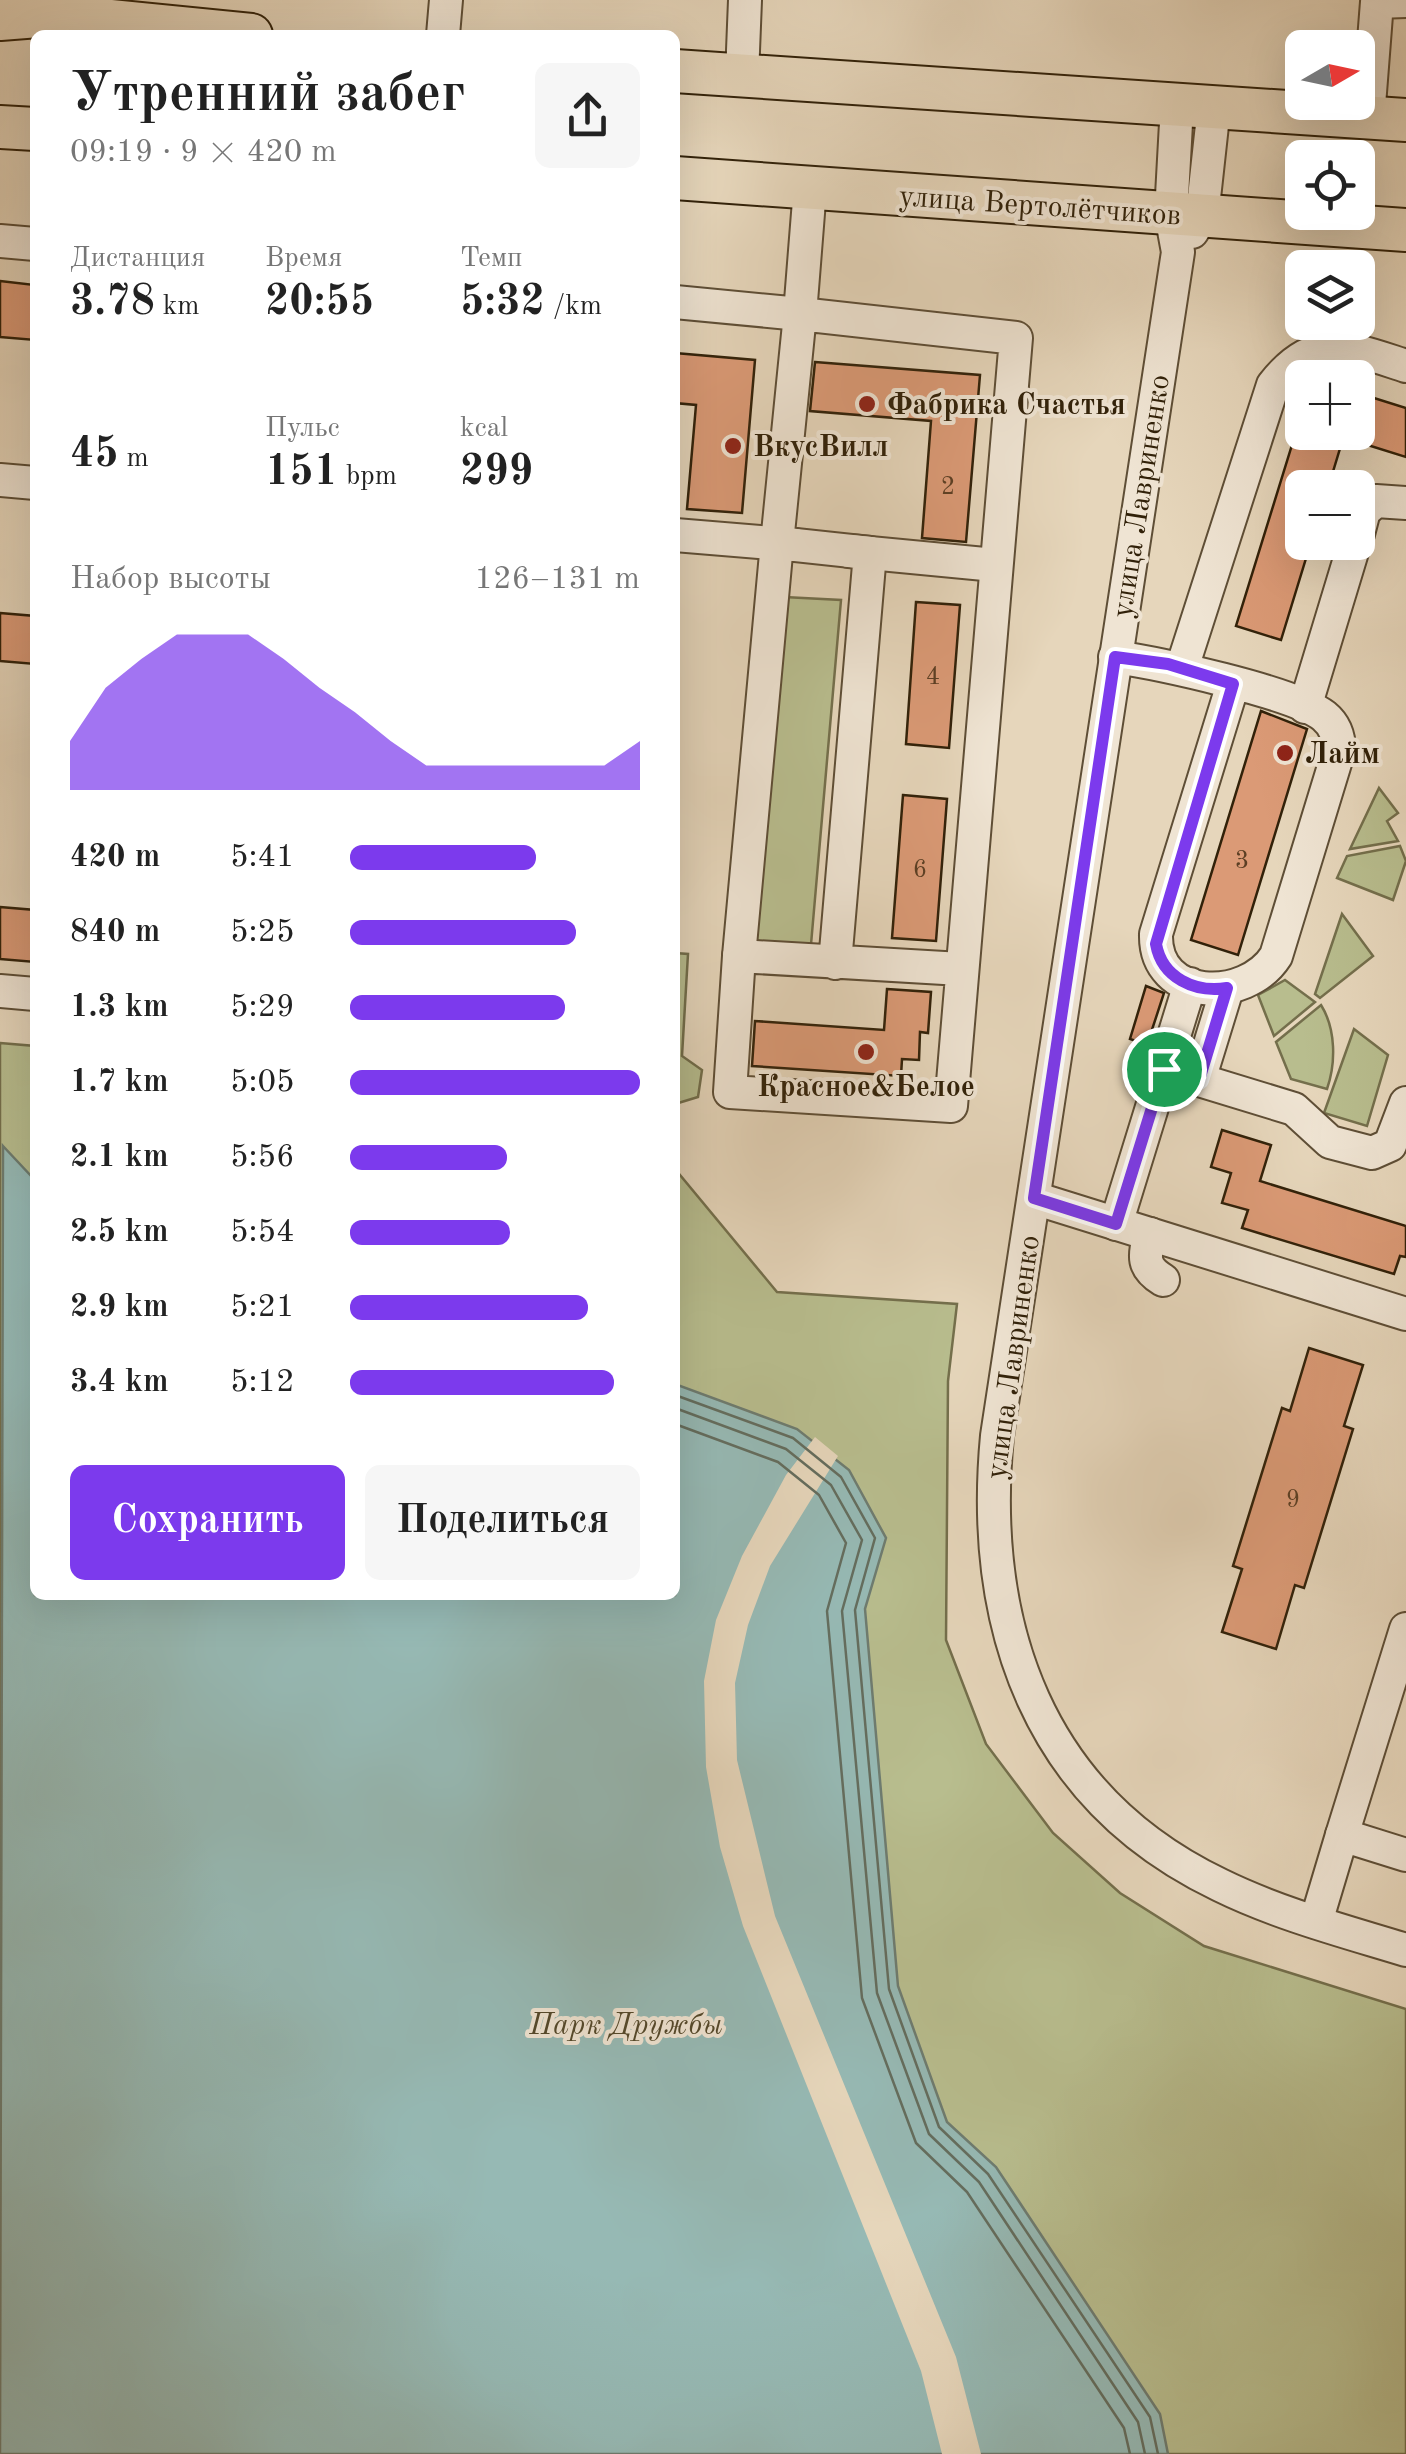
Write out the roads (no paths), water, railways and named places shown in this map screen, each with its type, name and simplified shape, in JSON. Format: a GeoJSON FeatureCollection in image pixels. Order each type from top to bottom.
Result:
{"type":"FeatureCollection","features":[{"type":"Feature","properties":{"kind":"main road"},"geometry":{"type":"LineString","coordinates":[[0,20],[34,8],[109,29]]}},
{"type":"Feature","properties":{"kind":"main road"},"geometry":{"type":"LineString","coordinates":[[680,71],[1387,119]]}},
{"type":"Feature","properties":{"kind":"main road"},"geometry":{"type":"LineString","coordinates":[[0,126],[30,129]]}},
{"type":"Feature","properties":{"kind":"main road","name":"улица Вертолётчиков"},"geometry":{"type":"LineString","coordinates":[[680,178],[1184,227],[1406,230]]}},
{"type":"Feature","properties":{"kind":"street"},"geometry":{"type":"LineString","coordinates":[[443,30],[446,0]]}},
{"type":"Feature","properties":{"kind":"street"},"geometry":{"type":"LineString","coordinates":[[742,76],[745,0]]}},
{"type":"Feature","properties":{"kind":"street"},"geometry":{"type":"LineString","coordinates":[[1381,1],[1387,119]]}},
{"type":"Feature","properties":{"kind":"street","name":"улица Лавриненко"},"geometry":{"type":"LineString","coordinates":[[1196,106],[1184,227],[997,1436],[993,1499],[1002,1613],[1022,1678],[1042,1720],[1075,1770],[1156,1848],[1220,1885],[1316,1922],[1406,1950]]}},
{"type":"Feature","properties":{"kind":"street"},"geometry":{"type":"LineString","coordinates":[[680,302],[800,314],[1016,338],[951,1106],[730,1092],[739,956],[800,314],[810,188]]}},
{"type":"Feature","properties":{"kind":"street"},"geometry":{"type":"LineString","coordinates":[[0,241],[30,244]]}},
{"type":"Feature","properties":{"kind":"street"},"geometry":{"type":"LineString","coordinates":[[1182,668],[1272,385],[1295,361],[1333,347],[1406,366]]}},
{"type":"Feature","properties":{"kind":"street"},"geometry":{"type":"LineString","coordinates":[[0,480],[30,482]]}},
{"type":"Feature","properties":{"kind":"street"},"geometry":{"type":"LineString","coordinates":[[1375,502],[1406,503]]}},
{"type":"Feature","properties":{"kind":"street"},"geometry":{"type":"LineString","coordinates":[[680,535],[995,565]]}},
{"type":"Feature","properties":{"kind":"street"},"geometry":{"type":"LineString","coordinates":[[835,962],[870,553]]}},
{"type":"Feature","properties":{"kind":"street"},"geometry":{"type":"LineString","coordinates":[[1305,706],[1350,560]]}},
{"type":"Feature","properties":{"kind":"street"},"geometry":{"type":"LineString","coordinates":[[1115,657],[1182,668],[1305,706],[1333,725],[1339,750],[1276,956],[1253,978],[1212,990],[1190,984],[1162,964],[1156,934],[1233,684]]}},
{"type":"Feature","properties":{"kind":"street"},"geometry":{"type":"LineString","coordinates":[[739,956],[961,968]]}},
{"type":"Feature","properties":{"kind":"street"},"geometry":{"type":"LineString","coordinates":[[1116,1224],[1190,984]]}},
{"type":"Feature","properties":{"kind":"street"},"geometry":{"type":"LineString","coordinates":[[1199,1080],[1227,988]]}},
{"type":"Feature","properties":{"kind":"street"},"geometry":{"type":"LineString","coordinates":[[0,992],[30,994]]}},
{"type":"Feature","properties":{"kind":"street"},"geometry":{"type":"LineString","coordinates":[[1164,1069],[1294,1109],[1321,1137],[1366,1153],[1390,1146],[1406,1103]]}},
{"type":"Feature","properties":{"kind":"street"},"geometry":{"type":"LineString","coordinates":[[1034,1198],[1406,1314]]}},
{"type":"Feature","properties":{"kind":"street"},"geometry":{"type":"LineString","coordinates":[[1150,1234],[1143,1258],[1150,1272],[1163,1280]]}},
{"type":"Feature","properties":{"kind":"street"},"geometry":{"type":"LineString","coordinates":[[1316,1922],[1406,1628]]}},
{"type":"Feature","properties":{"kind":"street"},"geometry":{"type":"LineString","coordinates":[[1342,1835],[1406,1854]]}},
{"type":"Feature","properties":{"kind":"water","name":"Парк Дружбы"},"geometry":{"type":"Polygon","coordinates":[[[3,1146],[30,1175],[30,1600],[680,1600],[680,1386],[797,1429],[849,1470],[886,1538],[865,1609],[898,1986],[947,2122],[996,2167],[1160,2414],[1168,2454],[0,2454],[3,1146]]]}},
{"type":"Feature","properties":{"kind":"place","name":"Фабрика Счастья"},"geometry":{"type":"Point","coordinates":[867,404]}},
{"type":"Feature","properties":{"kind":"place","name":"ВкусВилл"},"geometry":{"type":"Point","coordinates":[733,446]}},
{"type":"Feature","properties":{"kind":"place","name":"Лайм"},"geometry":{"type":"Point","coordinates":[1285,753]}},
{"type":"Feature","properties":{"kind":"place","name":"Красное&Белое"},"geometry":{"type":"Point","coordinates":[866,1052]}}]}
